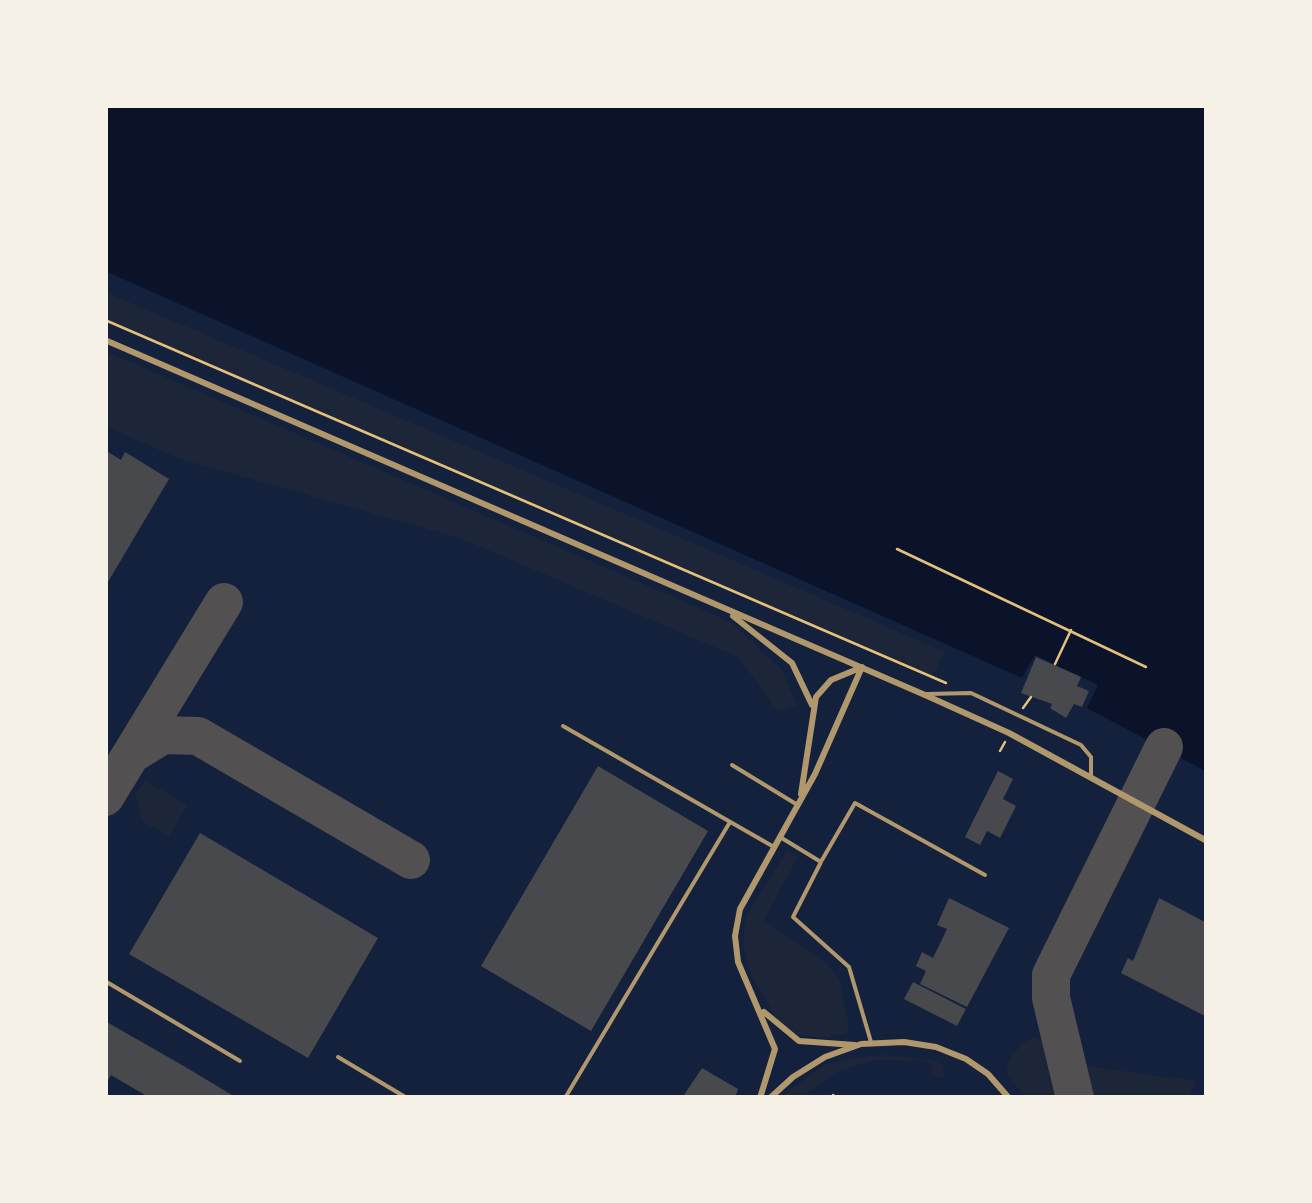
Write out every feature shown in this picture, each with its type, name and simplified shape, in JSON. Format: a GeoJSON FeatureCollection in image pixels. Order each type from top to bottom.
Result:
{"type":"FeatureCollection","features":[{"type":"Feature","properties":{"kind":"street"},"geometry":{"type":"LineString","coordinates":[[105,340],[925,694],[1091,776],[1207,841]]}},
{"type":"Feature","properties":{"kind":"street"},"geometry":{"type":"LineString","coordinates":[[719,608],[792,663],[810,694],[813,718]]}},
{"type":"Feature","properties":{"kind":"street"},"geometry":{"type":"LineString","coordinates":[[799,802],[816,697],[826,683],[862,667]]}},
{"type":"Feature","properties":{"kind":"street"},"geometry":{"type":"LineString","coordinates":[[760,1098],[775,1049],[760,1008],[742,976],[735,936],[746,894],[799,802],[862,667]]}},
{"type":"Feature","properties":{"kind":"street"},"geometry":{"type":"LineString","coordinates":[[760,1008],[799,1042],[920,1043],[952,1053],[988,1074],[1009,1098]]}},
{"type":"Feature","properties":{"kind":"street"},"geometry":{"type":"LineString","coordinates":[[770,1098],[808,1066],[861,1044]]}},
{"type":"Feature","properties":{"kind":"lane"},"geometry":{"type":"LineString","coordinates":[[925,694],[971,693],[1081,744],[1091,757],[1091,776]]}},
{"type":"Feature","properties":{"kind":"lane"},"geometry":{"type":"LineString","coordinates":[[562,726],[774,848]]}},
{"type":"Feature","properties":{"kind":"lane"},"geometry":{"type":"LineString","coordinates":[[732,766],[799,802]]}},
{"type":"Feature","properties":{"kind":"lane"},"geometry":{"type":"LineString","coordinates":[[871,1043],[849,966],[793,917],[855,803],[985,875]]}},
{"type":"Feature","properties":{"kind":"lane"},"geometry":{"type":"LineString","coordinates":[[565,1098],[730,822]]}},
{"type":"Feature","properties":{"kind":"lane"},"geometry":{"type":"LineString","coordinates":[[780,838],[821,862]]}},
{"type":"Feature","properties":{"kind":"lane"},"geometry":{"type":"LineString","coordinates":[[105,980],[240,1062]]}},
{"type":"Feature","properties":{"kind":"lane"},"geometry":{"type":"LineString","coordinates":[[338,1057],[407,1098]]}},
{"type":"Feature","properties":{"kind":"path"},"geometry":{"type":"LineString","coordinates":[[105,320],[946,684]]}},
{"type":"Feature","properties":{"kind":"path"},"geometry":{"type":"LineString","coordinates":[[897,549],[1146,667]]}},
{"type":"Feature","properties":{"kind":"path"},"geometry":{"type":"LineString","coordinates":[[1055,664],[1072,629]]}},
{"type":"Feature","properties":{"kind":"shaded area"},"geometry":{"type":"Polygon","coordinates":[[[105,105],[1207,105],[1207,772],[1087,708],[1098,685],[1035,655],[1022,678],[105,271],[105,105]]]}},
{"type":"Feature","properties":{"kind":"shaded area"},"geometry":{"type":"Polygon","coordinates":[[[105,292],[945,652],[931,678],[105,321],[105,292]]]}},
{"type":"Feature","properties":{"kind":"shaded area"},"geometry":{"type":"Polygon","coordinates":[[[105,351],[731,622],[782,670],[797,705],[778,711],[738,657],[460,538],[180,459],[105,426],[105,351]]]}},
{"type":"Feature","properties":{"kind":"shaded area"},"geometry":{"type":"Polygon","coordinates":[[[146,781],[187,805],[169,836],[142,821],[135,793],[146,781]]]}},
{"type":"Feature","properties":{"kind":"shaded area"},"geometry":{"type":"Polygon","coordinates":[[[787,851],[798,857],[763,921],[826,962],[839,980],[849,1026],[847,1032],[827,1038],[796,1034],[777,1019],[751,975],[743,946],[746,916],[787,851]]]}},
{"type":"Feature","properties":{"kind":"shaded area"},"geometry":{"type":"Polygon","coordinates":[[[1033,1038],[1044,1040],[1052,1050],[1064,1098],[1026,1098],[1008,1076],[1007,1064],[1022,1043],[1033,1038]]]}},
{"type":"Feature","properties":{"kind":"shaded area"},"geometry":{"type":"Polygon","coordinates":[[[886,1055],[934,1060],[943,1066],[944,1078],[930,1075],[933,1064],[874,1060],[836,1072],[801,1098],[780,1098],[822,1066],[849,1058],[886,1055]]]}},
{"type":"Feature","properties":{"kind":"shaded area"},"geometry":{"type":"Polygon","coordinates":[[[1078,1065],[1196,1081],[1188,1098],[1084,1098],[1078,1065]]]}},
{"type":"Feature","properties":{"kind":"building"},"geometry":{"type":"Polygon","coordinates":[[[105,450],[121,460],[125,452],[169,479],[105,587],[105,450]]]}},
{"type":"Feature","properties":{"kind":"building"},"geometry":{"type":"Polygon","coordinates":[[[1036,657],[1081,677],[1077,686],[1089,691],[1082,707],[1074,704],[1066,718],[1050,708],[1052,704],[1021,693],[1036,657]]]}},
{"type":"Feature","properties":{"kind":"building"},"geometry":{"type":"Polygon","coordinates":[[[598,766],[708,831],[591,1031],[481,966],[598,766]]]}},
{"type":"Feature","properties":{"kind":"building"},"geometry":{"type":"Polygon","coordinates":[[[998,771],[1013,779],[1003,799],[1016,806],[1000,838],[987,831],[980,845],[965,837],[998,771]]]}},
{"type":"Feature","properties":{"kind":"building"},"geometry":{"type":"Polygon","coordinates":[[[200,833],[378,938],[308,1058],[129,954],[200,833]]]}},
{"type":"Feature","properties":{"kind":"building"},"geometry":{"type":"Polygon","coordinates":[[[949,898],[1009,928],[967,1007],[920,984],[926,971],[916,966],[922,952],[933,958],[947,929],[937,925],[949,898]]]}},
{"type":"Feature","properties":{"kind":"building"},"geometry":{"type":"Polygon","coordinates":[[[1159,898],[1207,923],[1207,1017],[1121,973],[1128,958],[1133,961],[1159,898]]]}},
{"type":"Feature","properties":{"kind":"building"},"geometry":{"type":"Polygon","coordinates":[[[913,982],[966,1009],[957,1026],[904,999],[913,982]]]}},
{"type":"Feature","properties":{"kind":"building"},"geometry":{"type":"Polygon","coordinates":[[[105,1021],[237,1098],[150,1098],[111,1075],[105,1086],[105,1021]]]}},
{"type":"Feature","properties":{"kind":"building"},"geometry":{"type":"Polygon","coordinates":[[[702,1068],[738,1089],[735,1098],[682,1098],[702,1068]]]}},
{"type":"Feature","properties":{"kind":"taxiway"},"geometry":{"type":"LineString","coordinates":[[105,797],[224,602]]}},
{"type":"Feature","properties":{"kind":"taxiway"},"geometry":{"type":"LineString","coordinates":[[132,754],[163,735],[198,736],[411,860]]}},
{"type":"Feature","properties":{"kind":"taxiway"},"geometry":{"type":"LineString","coordinates":[[1075,1098],[1051,998],[1051,975],[1164,747]]}}]}
